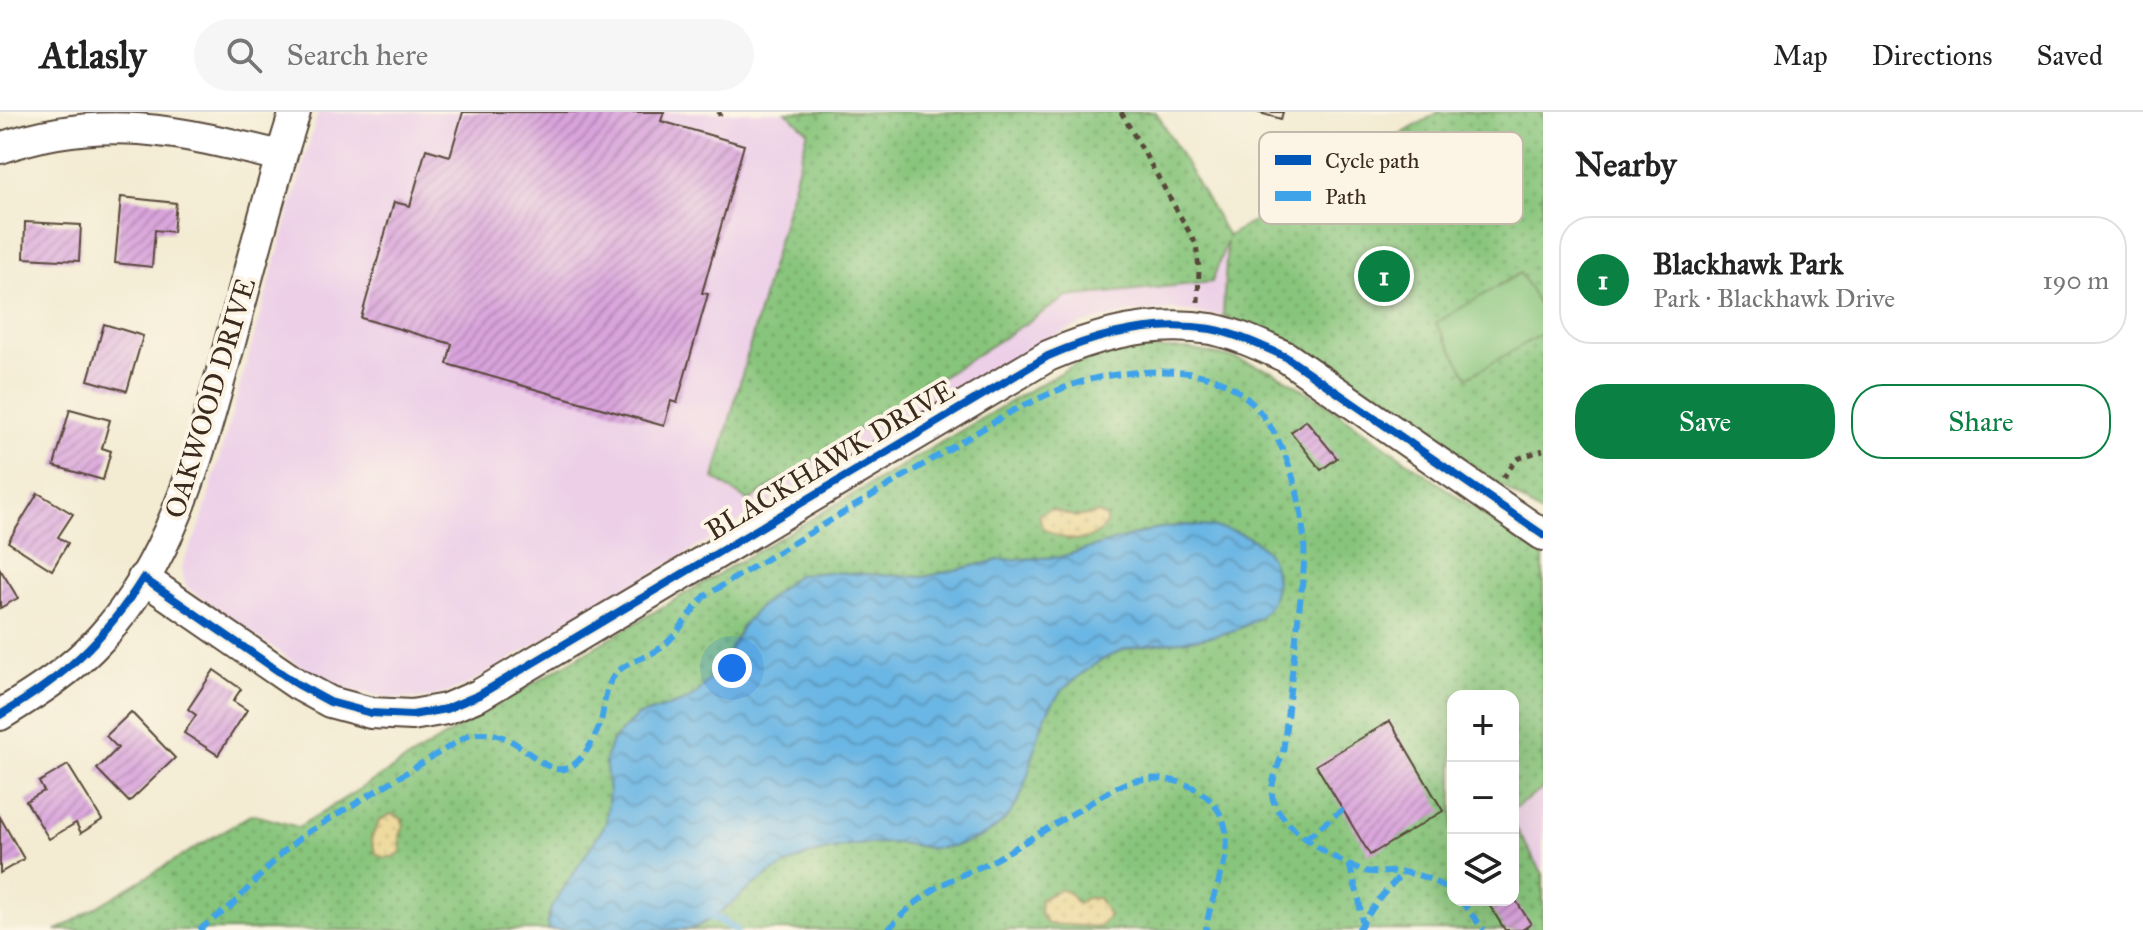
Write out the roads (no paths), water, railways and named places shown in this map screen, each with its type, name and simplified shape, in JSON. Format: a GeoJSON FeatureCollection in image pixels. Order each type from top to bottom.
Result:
{"type":"FeatureCollection","features":[{"type":"Feature","properties":{"kind":"street","name":"OAKWOOD DRIVE"},"geometry":{"type":"LineString","coordinates":[[0,715],[72,666],[102,637],[143,578],[166,537],[207,425],[280,156],[295,112]]}},
{"type":"Feature","properties":{"kind":"street"},"geometry":{"type":"LineString","coordinates":[[0,148],[56,128],[102,122],[183,131],[280,156]]}},
{"type":"Feature","properties":{"kind":"street","name":"BLACKHAWK DRIVE"},"geometry":{"type":"LineString","coordinates":[[143,578],[297,684],[330,702],[385,714],[412,715],[446,709],[479,695],[1048,356],[1079,342],[1149,328],[1211,329],[1249,340],[1286,357],[1543,535]]}},
{"type":"Feature","properties":{"kind":"water"},"geometry":{"type":"Polygon","coordinates":[[[1185,525],[1230,530],[1260,545],[1270,557],[1275,576],[1275,589],[1268,607],[1254,621],[1235,630],[1123,650],[1073,681],[1052,703],[1016,805],[1003,821],[984,835],[944,847],[877,843],[814,853],[773,872],[694,928],[549,930],[547,924],[551,908],[606,823],[609,791],[605,760],[612,741],[637,716],[683,702],[696,694],[720,668],[743,625],[761,605],[797,575],[827,572],[924,577],[999,560],[1060,557],[1154,529],[1185,525]]]}},
{"type":"Feature","properties":{"kind":"waterway"},"geometry":{"type":"LineString","coordinates":[[712,917],[736,930]]}},
{"type":"Feature","properties":{"kind":"place","name":"Blackhawk Park"},"geometry":{"type":"Point","coordinates":[1384,276]}}]}
